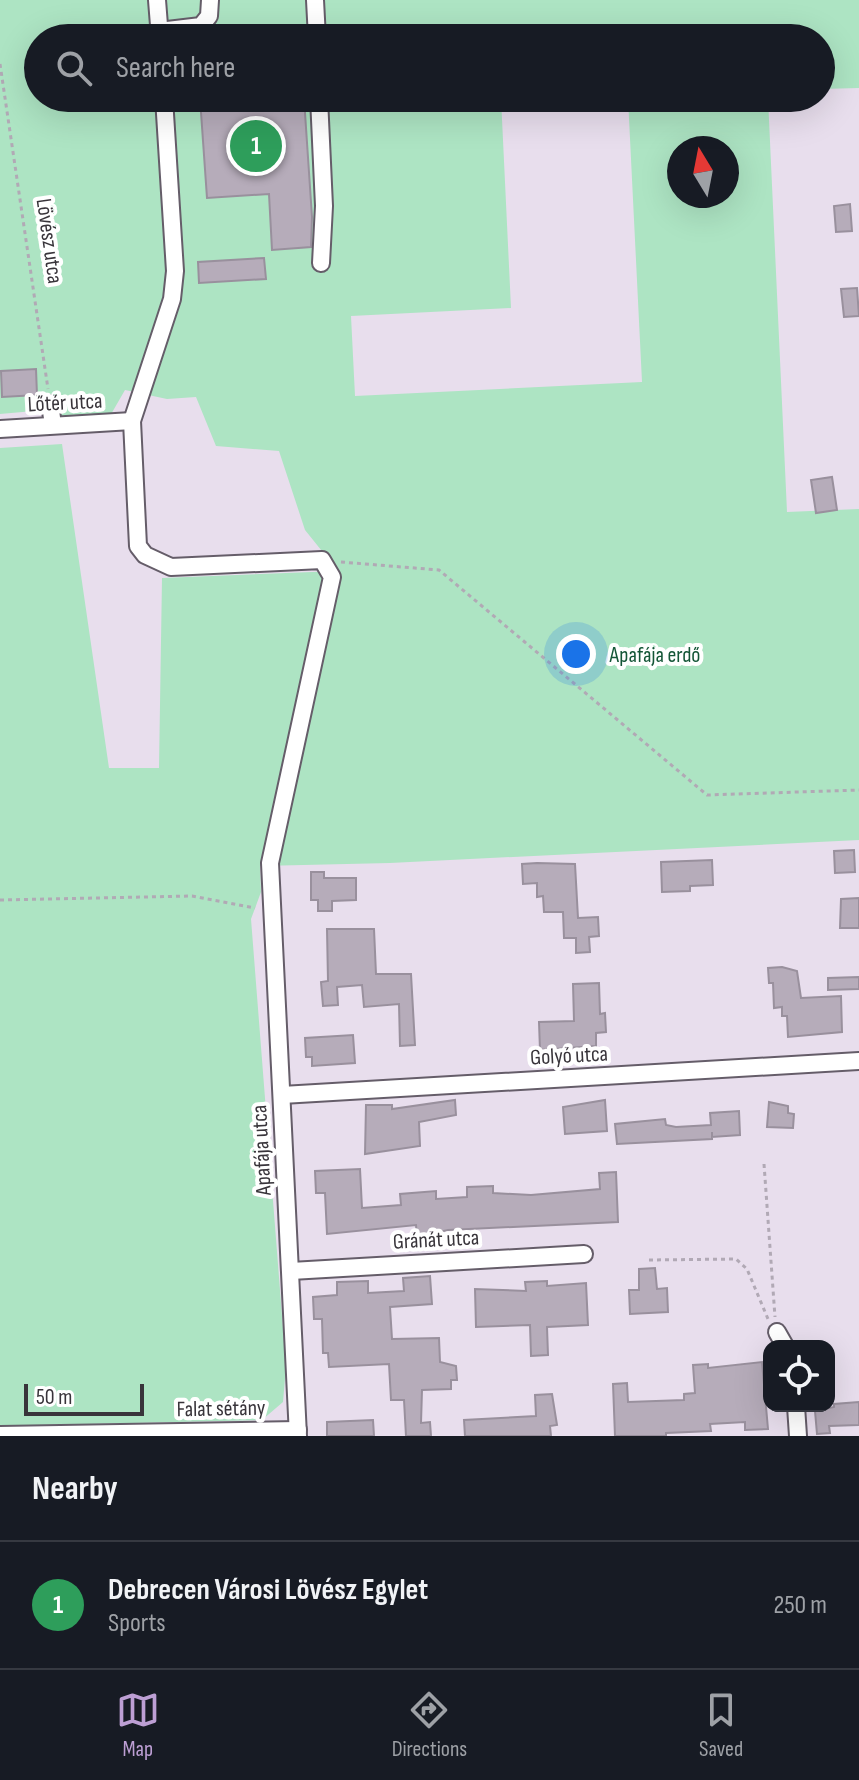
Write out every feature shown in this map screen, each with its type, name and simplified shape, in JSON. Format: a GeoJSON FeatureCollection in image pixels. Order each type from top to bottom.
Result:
{"type":"FeatureCollection","features":[{"type":"Feature","properties":{"kind":"street"},"geometry":{"type":"LineString","coordinates":[[157,0],[159,24]]}},
{"type":"Feature","properties":{"kind":"street"},"geometry":{"type":"LineString","coordinates":[[203,24],[209,16],[210,0]]}},
{"type":"Feature","properties":{"kind":"street"},"geometry":{"type":"LineString","coordinates":[[315,0],[316,24]]}},
{"type":"Feature","properties":{"kind":"street"},"geometry":{"type":"LineString","coordinates":[[165,112],[175,271],[172,299],[132,421],[138,546],[145,555],[171,567],[322,560]]}},
{"type":"Feature","properties":{"kind":"street"},"geometry":{"type":"LineString","coordinates":[[320,112],[324,206],[321,263]]}},
{"type":"Feature","properties":{"kind":"street"},"geometry":{"type":"LineString","coordinates":[[50,404],[53,425]]}},
{"type":"Feature","properties":{"kind":"street","name":"Lőtér utca"},"geometry":{"type":"LineString","coordinates":[[0,429],[132,421]]}},
{"type":"Feature","properties":{"kind":"street","name":"Apafája utca"},"geometry":{"type":"LineString","coordinates":[[298,1433],[270,863],[332,577],[322,560]]}},
{"type":"Feature","properties":{"kind":"street","name":"Golyó utca"},"geometry":{"type":"LineString","coordinates":[[282,1095],[859,1061]]}},
{"type":"Feature","properties":{"kind":"street","name":"Gránát utca"},"geometry":{"type":"LineString","coordinates":[[291,1271],[584,1254]]}},
{"type":"Feature","properties":{"kind":"street"},"geometry":{"type":"LineString","coordinates":[[796,1412],[798,1436]]}},
{"type":"Feature","properties":{"kind":"street","name":"Falat sétány"},"geometry":{"type":"LineString","coordinates":[[0,1435],[298,1433]]}},
{"type":"Feature","properties":{"kind":"path","name":"Lövész utca"},"geometry":{"type":"LineString","coordinates":[[0,64],[50,404]]}},
{"type":"Feature","properties":{"kind":"path"},"geometry":{"type":"LineString","coordinates":[[322,560],[439,570],[707,795],[859,790]]}},
{"type":"Feature","properties":{"kind":"path"},"geometry":{"type":"LineString","coordinates":[[0,900],[192,896],[270,911]]}},
{"type":"Feature","properties":{"kind":"path"},"geometry":{"type":"LineString","coordinates":[[764,1164],[781,1339]]}},
{"type":"Feature","properties":{"kind":"path"},"geometry":{"type":"LineString","coordinates":[[649,1260],[736,1259],[747,1269],[781,1339]]}},
{"type":"Feature","properties":{"kind":"green space","name":"Apafája erdő"},"geometry":{"type":"Polygon","coordinates":[[[0,0],[859,0],[859,88],[835,89],[835,24],[24,24],[24,112],[502,112],[511,308],[351,316],[355,396],[642,382],[629,112],[769,112],[787,512],[859,509],[859,840],[390,863],[260,866],[261,892],[251,919],[286,1367],[283,1402],[262,1420],[0,1426],[0,448],[62,444],[109,768],[159,768],[162,578],[338,571],[305,530],[279,451],[216,446],[196,397],[167,399],[125,390],[110,416],[58,420],[56,409],[0,414],[0,0]]]}},
{"type":"Feature","properties":{"kind":"building"},"geometry":{"type":"Polygon","coordinates":[[[201,112],[305,112],[311,247],[272,250],[269,194],[207,198],[201,112]]]}},
{"type":"Feature","properties":{"kind":"building"},"geometry":{"type":"Polygon","coordinates":[[[850,204],[852,231],[836,232],[834,206],[850,204]]]}},
{"type":"Feature","properties":{"kind":"building"},"geometry":{"type":"Polygon","coordinates":[[[264,258],[266,279],[199,283],[198,262],[264,258]]]}},
{"type":"Feature","properties":{"kind":"building"},"geometry":{"type":"Polygon","coordinates":[[[857,288],[859,316],[844,317],[841,289],[857,288]]]}},
{"type":"Feature","properties":{"kind":"building"},"geometry":{"type":"Polygon","coordinates":[[[36,369],[37,395],[2,397],[1,371],[36,369]]]}},
{"type":"Feature","properties":{"kind":"building"},"geometry":{"type":"Polygon","coordinates":[[[832,477],[837,510],[816,513],[811,480],[832,477]]]}},
{"type":"Feature","properties":{"kind":"building"},"geometry":{"type":"Polygon","coordinates":[[[854,850],[855,872],[835,873],[834,851],[854,850]]]}},
{"type":"Feature","properties":{"kind":"building"},"geometry":{"type":"Polygon","coordinates":[[[712,860],[713,885],[690,886],[690,891],[662,892],[661,862],[712,860]]]}},
{"type":"Feature","properties":{"kind":"building"},"geometry":{"type":"Polygon","coordinates":[[[522,864],[575,864],[578,918],[598,917],[599,936],[589,937],[590,952],[576,953],[576,938],[564,938],[563,912],[544,912],[543,896],[537,897],[537,883],[523,884],[522,864]]]}},
{"type":"Feature","properties":{"kind":"building"},"geometry":{"type":"Polygon","coordinates":[[[311,872],[324,872],[324,878],[356,878],[356,900],[332,901],[332,911],[318,911],[318,900],[311,900],[311,872]]]}},
{"type":"Feature","properties":{"kind":"building"},"geometry":{"type":"Polygon","coordinates":[[[859,898],[859,928],[840,928],[841,899],[859,898]]]}},
{"type":"Feature","properties":{"kind":"building"},"geometry":{"type":"Polygon","coordinates":[[[327,929],[374,929],[376,974],[411,974],[415,1045],[400,1046],[399,1004],[364,1007],[362,985],[337,987],[338,1005],[323,1006],[321,982],[328,981],[327,929]]]}},
{"type":"Feature","properties":{"kind":"building"},"geometry":{"type":"Polygon","coordinates":[[[782,967],[797,971],[801,998],[841,996],[842,1032],[788,1037],[787,1016],[782,1016],[782,1007],[774,1008],[773,983],[769,983],[768,968],[782,967]]]}},
{"type":"Feature","properties":{"kind":"building"},"geometry":{"type":"Polygon","coordinates":[[[859,977],[859,989],[828,990],[828,978],[859,977]]]}},
{"type":"Feature","properties":{"kind":"building"},"geometry":{"type":"Polygon","coordinates":[[[599,983],[600,1014],[605,1013],[606,1032],[596,1033],[596,1046],[540,1050],[539,1022],[574,1021],[573,984],[599,983]]]}},
{"type":"Feature","properties":{"kind":"building"},"geometry":{"type":"Polygon","coordinates":[[[353,1035],[355,1063],[312,1066],[312,1057],[306,1057],[305,1038],[353,1035]]]}},
{"type":"Feature","properties":{"kind":"building"},"geometry":{"type":"Polygon","coordinates":[[[455,1100],[456,1115],[419,1122],[420,1146],[365,1154],[366,1105],[392,1105],[392,1109],[455,1100]]]}},
{"type":"Feature","properties":{"kind":"building"},"geometry":{"type":"Polygon","coordinates":[[[605,1100],[607,1131],[565,1134],[563,1107],[605,1100]]]}},
{"type":"Feature","properties":{"kind":"building"},"geometry":{"type":"Polygon","coordinates":[[[769,1102],[788,1106],[788,1113],[794,1114],[793,1128],[767,1127],[769,1102]]]}},
{"type":"Feature","properties":{"kind":"building"},"geometry":{"type":"Polygon","coordinates":[[[739,1111],[740,1135],[617,1144],[615,1124],[665,1119],[666,1125],[676,1127],[711,1125],[710,1113],[739,1111]]]}},
{"type":"Feature","properties":{"kind":"building"},"geometry":{"type":"Polygon","coordinates":[[[360,1169],[362,1208],[401,1205],[400,1194],[436,1191],[436,1199],[467,1197],[467,1187],[493,1186],[493,1193],[531,1195],[600,1189],[599,1173],[616,1172],[618,1222],[448,1230],[417,1237],[416,1225],[327,1234],[325,1193],[316,1193],[315,1171],[360,1169]]]}},
{"type":"Feature","properties":{"kind":"building"},"geometry":{"type":"Polygon","coordinates":[[[655,1268],[657,1289],[667,1288],[668,1312],[630,1314],[629,1290],[639,1290],[639,1269],[655,1268]]]}},
{"type":"Feature","properties":{"kind":"building"},"geometry":{"type":"Polygon","coordinates":[[[430,1276],[432,1304],[390,1307],[392,1339],[439,1338],[440,1362],[456,1366],[457,1380],[451,1380],[451,1389],[422,1390],[421,1423],[430,1422],[431,1436],[406,1436],[404,1400],[391,1400],[389,1364],[329,1367],[328,1353],[323,1353],[322,1319],[314,1319],[313,1297],[337,1295],[337,1282],[368,1281],[368,1293],[404,1291],[403,1278],[430,1276]]]}},
{"type":"Feature","properties":{"kind":"building"},"geometry":{"type":"Polygon","coordinates":[[[547,1281],[547,1286],[586,1283],[588,1325],[547,1327],[548,1355],[531,1356],[530,1325],[476,1327],[475,1289],[526,1291],[525,1282],[547,1281]]]}},
{"type":"Feature","properties":{"kind":"building"},"geometry":{"type":"Polygon","coordinates":[[[762,1362],[763,1412],[766,1412],[768,1429],[745,1430],[745,1422],[710,1424],[711,1431],[666,1433],[666,1436],[615,1436],[613,1384],[627,1383],[628,1402],[684,1400],[684,1394],[695,1393],[693,1365],[708,1364],[708,1368],[762,1362]]]}},
{"type":"Feature","properties":{"kind":"building"},"geometry":{"type":"Polygon","coordinates":[[[552,1394],[557,1425],[550,1426],[551,1436],[465,1436],[464,1420],[536,1416],[535,1395],[552,1394]]]}},
{"type":"Feature","properties":{"kind":"building"},"geometry":{"type":"Polygon","coordinates":[[[859,1402],[859,1425],[829,1426],[830,1433],[817,1434],[815,1412],[835,1412],[835,1404],[859,1402]]]}},
{"type":"Feature","properties":{"kind":"building"},"geometry":{"type":"Polygon","coordinates":[[[373,1420],[374,1436],[327,1436],[327,1422],[373,1420]]]}},
{"type":"Feature","properties":{"kind":"place","name":"Debrecen Városi Lövész Egylet"},"geometry":{"type":"Point","coordinates":[256,146]}}]}
